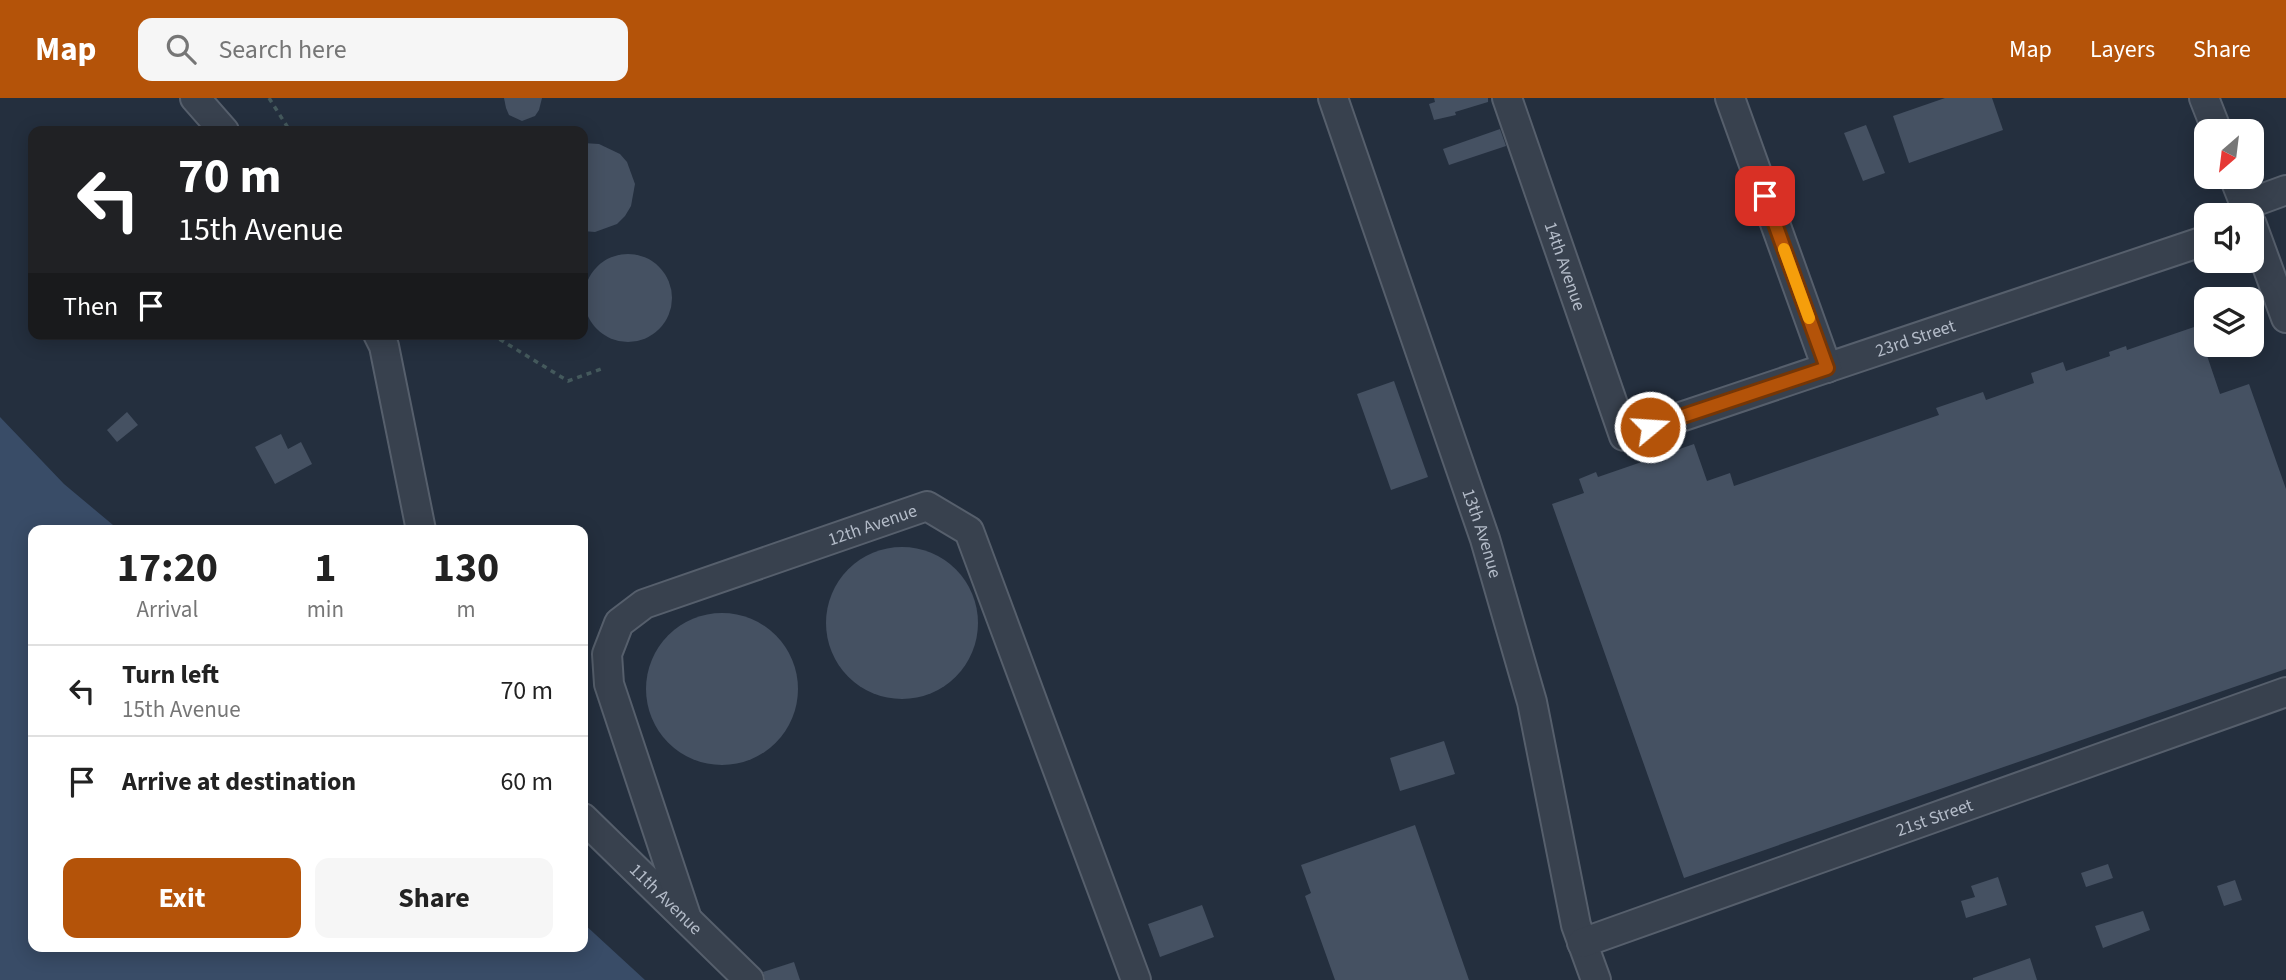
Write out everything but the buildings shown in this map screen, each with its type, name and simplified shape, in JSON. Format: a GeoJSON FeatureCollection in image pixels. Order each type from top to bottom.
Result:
{"type":"FeatureCollection","features":[{"type":"Feature","properties":{"kind":"lane"},"geometry":{"type":"LineString","coordinates":[[195,98],[220,126]]}},
{"type":"Feature","properties":{"kind":"lane","name":"13th Avenue"},"geometry":{"type":"LineString","coordinates":[[1334,98],[1485,539],[1532,702],[1576,925],[1596,980]]}},
{"type":"Feature","properties":{"kind":"lane","name":"14th Avenue"},"geometry":{"type":"LineString","coordinates":[[1507,98],[1624,436]]}},
{"type":"Feature","properties":{"kind":"lane"},"geometry":{"type":"LineString","coordinates":[[1730,98],[1827,368]]}},
{"type":"Feature","properties":{"kind":"lane"},"geometry":{"type":"LineString","coordinates":[[2204,98],[2212,119]]}},
{"type":"Feature","properties":{"kind":"lane"},"geometry":{"type":"LineString","coordinates":[[2264,204],[2286,190]]}},
{"type":"Feature","properties":{"kind":"lane","name":"23rd Street"},"geometry":{"type":"LineString","coordinates":[[1624,436],[2194,244]]}},
{"type":"Feature","properties":{"kind":"lane"},"geometry":{"type":"LineString","coordinates":[[2264,261],[2286,318]]}},
{"type":"Feature","properties":{"kind":"lane"},"geometry":{"type":"LineString","coordinates":[[381,340],[420,525]]}},
{"type":"Feature","properties":{"kind":"lane","name":"12th Avenue"},"geometry":{"type":"LineString","coordinates":[[687,919],[610,684],[607,654],[619,623],[644,604],[927,506],[969,531],[1136,980]]}},
{"type":"Feature","properties":{"kind":"lane","name":"21st Street"},"geometry":{"type":"LineString","coordinates":[[1583,943],[2286,692]]}},
{"type":"Feature","properties":{"kind":"lane","name":"11th Avenue"},"geometry":{"type":"LineString","coordinates":[[588,823],[749,980]]}},
{"type":"Feature","properties":{"kind":"path"},"geometry":{"type":"LineString","coordinates":[[269,98],[287,126]]}},
{"type":"Feature","properties":{"kind":"path"},"geometry":{"type":"LineString","coordinates":[[501,340],[568,381],[601,369]]}},
{"type":"Feature","properties":{"kind":"water"},"geometry":{"type":"Polygon","coordinates":[[[0,417],[64,484],[113,525],[28,525],[28,952],[588,952],[588,928],[645,980],[0,980],[0,417]]]}},
{"type":"Feature","properties":{"kind":"slow traffic"},"geometry":{"type":"LineString","coordinates":[[1784,249],[1809,318]]}},
{"type":"Feature","properties":{"kind":"route"},"geometry":{"type":"LineString","coordinates":[[1650,427],[1827,368],[1765,196]]}}]}
